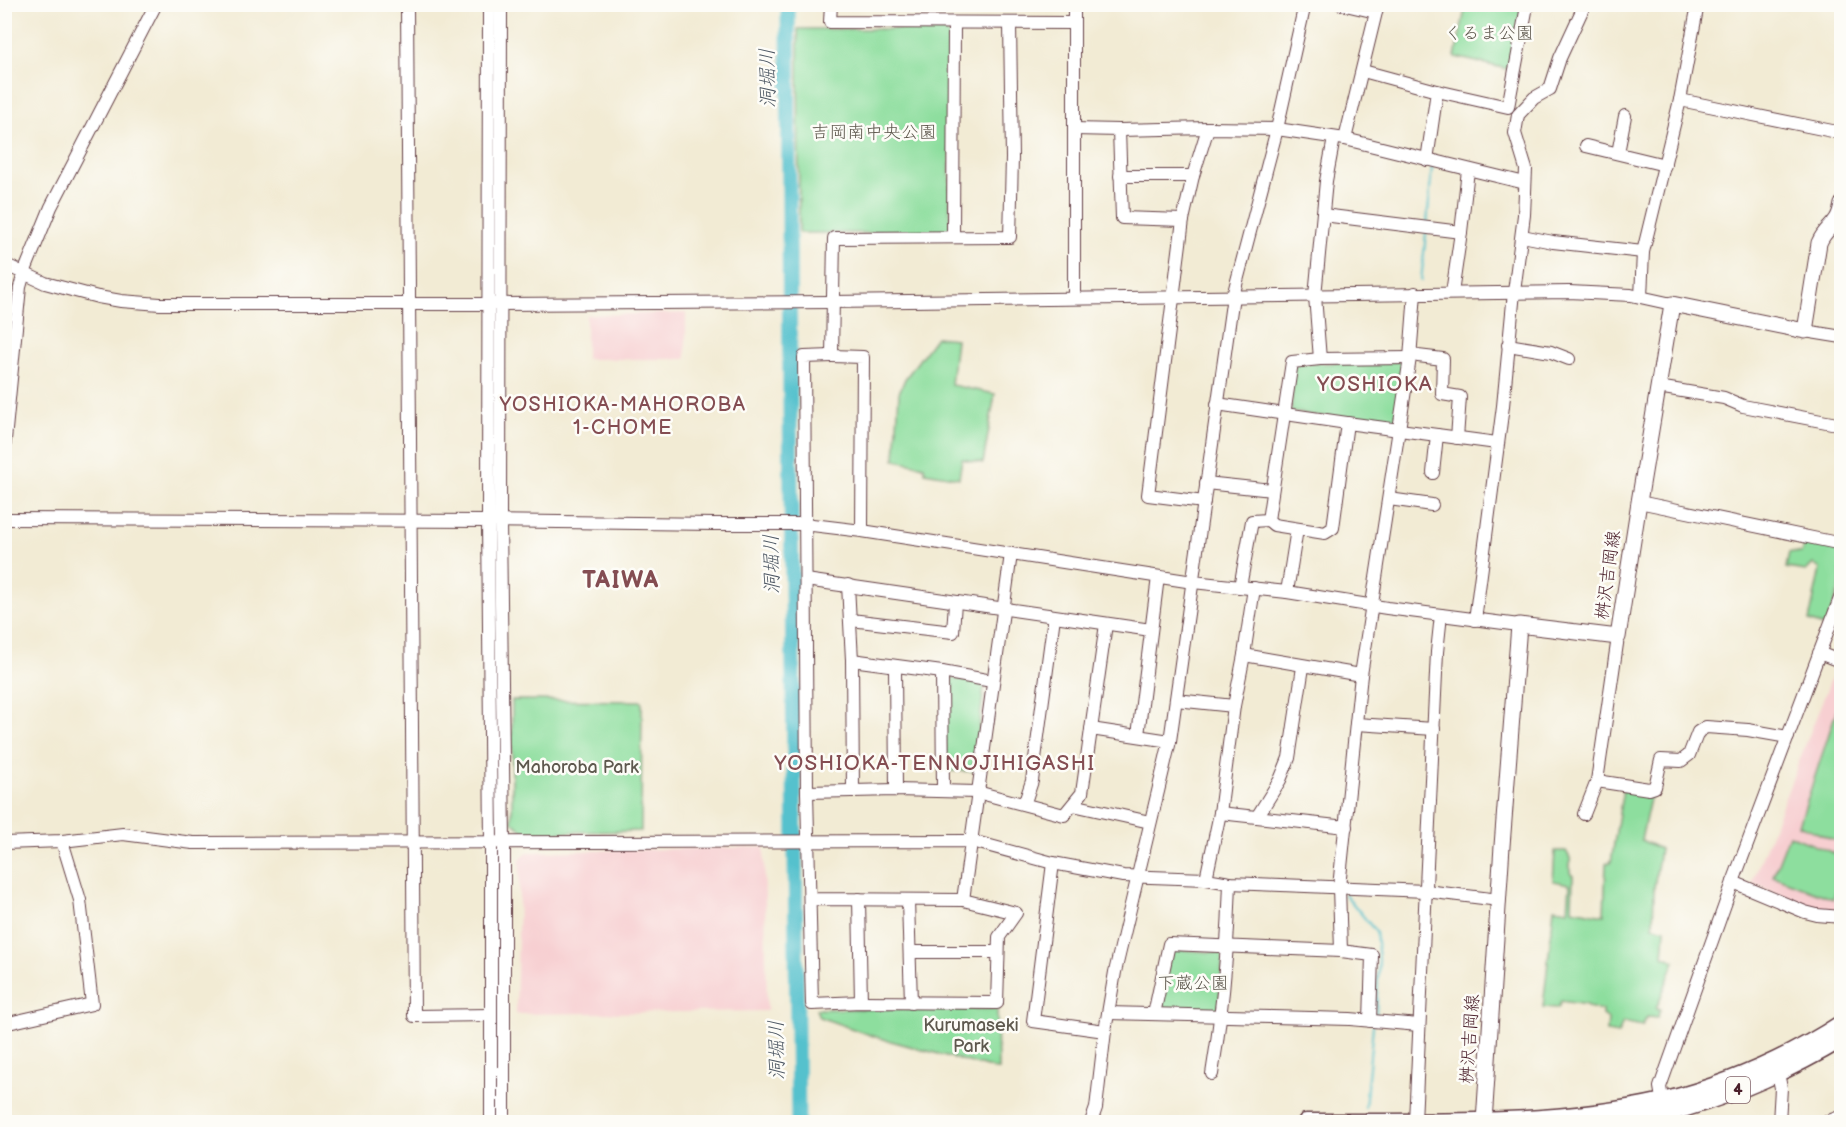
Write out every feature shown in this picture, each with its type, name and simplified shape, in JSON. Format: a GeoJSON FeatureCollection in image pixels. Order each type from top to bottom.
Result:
{"type":"FeatureCollection","features":[{"type":"Feature","properties":{"kind":"highway","name":"4"},"geometry":{"type":"LineString","coordinates":[[1306,1122],[1484,1122],[1606,1112],[1664,1113],[1708,1088],[1770,1064],[1842,1023]]}},
{"type":"Feature","properties":{"kind":"highway","name":"4"},"geometry":{"type":"LineString","coordinates":[[1627,1122],[1714,1099],[1778,1073],[1842,1040]]}},
{"type":"Feature","properties":{"kind":"main road"},"geometry":{"type":"LineString","coordinates":[[1672,304],[1804,331],[1819,243],[1823,232],[1834,225],[1842,204]]}},
{"type":"Feature","properties":{"kind":"main road","name":"桝沢吉岡線"},"geometry":{"type":"LineString","coordinates":[[1484,1122],[1519,625],[1618,637],[1672,304]]}},
{"type":"Feature","properties":{"kind":"street"},"geometry":{"type":"LineString","coordinates":[[4,450],[20,288],[24,273],[51,207],[156,4]]}},
{"type":"Feature","properties":{"kind":"street"},"geometry":{"type":"LineString","coordinates":[[407,4],[414,1016],[491,1015]]}},
{"type":"Feature","properties":{"kind":"street"},"geometry":{"type":"LineString","coordinates":[[489,4],[494,304],[497,843],[504,1122]]}},
{"type":"Feature","properties":{"kind":"street"},"geometry":{"type":"LineString","coordinates":[[494,304],[501,4]]}},
{"type":"Feature","properties":{"kind":"street"},"geometry":{"type":"LineString","coordinates":[[831,4],[830,22],[1074,23]]}},
{"type":"Feature","properties":{"kind":"street"},"geometry":{"type":"LineString","coordinates":[[1074,4],[1074,298]]}},
{"type":"Feature","properties":{"kind":"street"},"geometry":{"type":"LineString","coordinates":[[1091,1122],[1115,972],[1170,741],[1233,297],[1305,4]]}},
{"type":"Feature","properties":{"kind":"street"},"geometry":{"type":"LineString","coordinates":[[1320,359],[1315,296],[1326,181],[1363,71],[1377,8],[1341,4]]}},
{"type":"Feature","properties":{"kind":"street"},"geometry":{"type":"LineString","coordinates":[[1363,71],[1513,111],[1550,89],[1560,58],[1585,4]]}},
{"type":"Feature","properties":{"kind":"street"},"geometry":{"type":"LineString","coordinates":[[1641,297],[1643,252],[1680,100],[1698,4]]}},
{"type":"Feature","properties":{"kind":"street"},"geometry":{"type":"LineString","coordinates":[[1475,620],[1522,236],[1526,169],[1515,133],[1513,111],[1525,5]]}},
{"type":"Feature","properties":{"kind":"street"},"geometry":{"type":"LineString","coordinates":[[953,236],[954,24]]}},
{"type":"Feature","properties":{"kind":"street"},"geometry":{"type":"LineString","coordinates":[[832,356],[834,238],[1010,237],[1012,158],[1010,24]]}},
{"type":"Feature","properties":{"kind":"street"},"geometry":{"type":"LineString","coordinates":[[1426,160],[1437,91]]}},
{"type":"Feature","properties":{"kind":"street"},"geometry":{"type":"LineString","coordinates":[[1680,100],[1842,133]]}},
{"type":"Feature","properties":{"kind":"street"},"geometry":{"type":"LineString","coordinates":[[1618,153],[1625,116]]}},
{"type":"Feature","properties":{"kind":"street"},"geometry":{"type":"LineString","coordinates":[[1204,502],[1148,495],[1183,220],[1193,176],[1208,128]]}},
{"type":"Feature","properties":{"kind":"street"},"geometry":{"type":"LineString","coordinates":[[1074,129],[1276,129],[1340,139],[1525,183]]}},
{"type":"Feature","properties":{"kind":"street"},"geometry":{"type":"LineString","coordinates":[[1119,130],[1122,219],[1183,220]]}},
{"type":"Feature","properties":{"kind":"street"},"geometry":{"type":"LineString","coordinates":[[1586,146],[1665,165]]}},
{"type":"Feature","properties":{"kind":"street"},"geometry":{"type":"LineString","coordinates":[[1452,293],[1468,170]]}},
{"type":"Feature","properties":{"kind":"street"},"geometry":{"type":"LineString","coordinates":[[1120,176],[1193,176]]}},
{"type":"Feature","properties":{"kind":"street"},"geometry":{"type":"LineString","coordinates":[[1323,215],[1461,232]]}},
{"type":"Feature","properties":{"kind":"street"},"geometry":{"type":"LineString","coordinates":[[1522,236],[1643,252]]}},
{"type":"Feature","properties":{"kind":"street"},"geometry":{"type":"LineString","coordinates":[[4,264],[45,284],[98,297],[121,301],[218,305],[832,302],[1514,292],[1607,293],[1672,304]]}},
{"type":"Feature","properties":{"kind":"street"},"geometry":{"type":"LineString","coordinates":[[1341,951],[1346,827],[1359,725],[1361,675],[1378,606],[1403,431],[1412,354],[1415,293]]}},
{"type":"Feature","properties":{"kind":"street"},"geometry":{"type":"LineString","coordinates":[[1804,331],[1842,337]]}},
{"type":"Feature","properties":{"kind":"street"},"geometry":{"type":"LineString","coordinates":[[1508,345],[1551,352],[1569,359]]}},
{"type":"Feature","properties":{"kind":"street"},"geometry":{"type":"LineString","coordinates":[[1268,520],[1292,362],[1412,354],[1443,359],[1442,394],[1460,397],[1457,438]]}},
{"type":"Feature","properties":{"kind":"street"},"geometry":{"type":"LineString","coordinates":[[810,899],[963,900],[1016,914],[999,937],[997,1003],[812,1004],[807,792],[806,580],[800,524],[804,357],[863,357],[862,531]]}},
{"type":"Feature","properties":{"kind":"street"},"geometry":{"type":"LineString","coordinates":[[1658,387],[1724,398],[1743,406],[1842,424]]}},
{"type":"Feature","properties":{"kind":"street"},"geometry":{"type":"LineString","coordinates":[[1218,404],[1497,443]]}},
{"type":"Feature","properties":{"kind":"street"},"geometry":{"type":"LineString","coordinates":[[1240,587],[1252,521],[1268,520],[1274,525],[1325,533],[1333,528],[1347,423]]}},
{"type":"Feature","properties":{"kind":"street"},"geometry":{"type":"LineString","coordinates":[[1432,472],[1437,435]]}},
{"type":"Feature","properties":{"kind":"street"},"geometry":{"type":"LineString","coordinates":[[1206,483],[1272,490]]}},
{"type":"Feature","properties":{"kind":"street"},"geometry":{"type":"LineString","coordinates":[[1392,499],[1432,505]]}},
{"type":"Feature","properties":{"kind":"street"},"geometry":{"type":"LineString","coordinates":[[1639,502],[1842,544]]}},
{"type":"Feature","properties":{"kind":"street"},"geometry":{"type":"LineString","coordinates":[[4,519],[800,524],[862,531],[1193,582],[1287,592],[1519,625]]}},
{"type":"Feature","properties":{"kind":"street"},"geometry":{"type":"LineString","coordinates":[[1287,592],[1297,530]]}},
{"type":"Feature","properties":{"kind":"street"},"geometry":{"type":"LineString","coordinates":[[963,900],[1011,554]]}},
{"type":"Feature","properties":{"kind":"street"},"geometry":{"type":"LineString","coordinates":[[1138,735],[1158,577]]}},
{"type":"Feature","properties":{"kind":"street"},"geometry":{"type":"LineString","coordinates":[[806,580],[1151,630]]}},
{"type":"Feature","properties":{"kind":"street"},"geometry":{"type":"LineString","coordinates":[[848,585],[852,660],[853,791]]}},
{"type":"Feature","properties":{"kind":"street"},"geometry":{"type":"LineString","coordinates":[[1206,879],[1220,813],[1233,706],[1244,655],[1254,588]]}},
{"type":"Feature","properties":{"kind":"street"},"geometry":{"type":"LineString","coordinates":[[1664,1113],[1660,1087],[1733,882],[1842,593]]}},
{"type":"Feature","properties":{"kind":"street"},"geometry":{"type":"LineString","coordinates":[[851,620],[953,632],[955,602]]}},
{"type":"Feature","properties":{"kind":"street"},"geometry":{"type":"LineString","coordinates":[[1415,1121],[1441,615]]}},
{"type":"Feature","properties":{"kind":"street"},"geometry":{"type":"LineString","coordinates":[[1022,803],[1026,799],[1032,781],[1054,617]]}},
{"type":"Feature","properties":{"kind":"street"},"geometry":{"type":"LineString","coordinates":[[807,792],[897,790],[977,792],[1064,815],[1082,794],[1106,624]]}},
{"type":"Feature","properties":{"kind":"street"},"geometry":{"type":"LineString","coordinates":[[1584,814],[1597,781],[1618,637]]}},
{"type":"Feature","properties":{"kind":"street"},"geometry":{"type":"LineString","coordinates":[[1819,653],[1842,662]]}},
{"type":"Feature","properties":{"kind":"street"},"geometry":{"type":"LineString","coordinates":[[1244,655],[1303,667],[1361,675]]}},
{"type":"Feature","properties":{"kind":"street"},"geometry":{"type":"LineString","coordinates":[[852,660],[992,681]]}},
{"type":"Feature","properties":{"kind":"street"},"geometry":{"type":"LineString","coordinates":[[895,666],[897,790]]}},
{"type":"Feature","properties":{"kind":"street"},"geometry":{"type":"LineString","coordinates":[[1257,817],[1280,780],[1289,758],[1303,667]]}},
{"type":"Feature","properties":{"kind":"street"},"geometry":{"type":"LineString","coordinates":[[942,672],[943,790]]}},
{"type":"Feature","properties":{"kind":"street"},"geometry":{"type":"LineString","coordinates":[[1176,700],[1233,706]]}},
{"type":"Feature","properties":{"kind":"street"},"geometry":{"type":"LineString","coordinates":[[1359,725],[1434,729]]}},
{"type":"Feature","properties":{"kind":"street"},"geometry":{"type":"LineString","coordinates":[[1597,781],[1649,789],[1654,787],[1661,760],[1681,761],[1689,755],[1698,732],[1706,727],[1748,730],[1788,737]]}},
{"type":"Feature","properties":{"kind":"street"},"geometry":{"type":"LineString","coordinates":[[1091,729],[1170,741]]}},
{"type":"Feature","properties":{"kind":"street"},"geometry":{"type":"LineString","coordinates":[[1073,805],[1150,822]]}},
{"type":"Feature","properties":{"kind":"street"},"geometry":{"type":"LineString","coordinates":[[1220,813],[1346,827]]}},
{"type":"Feature","properties":{"kind":"street"},"geometry":{"type":"LineString","coordinates":[[4,843],[62,841],[123,834],[193,843],[972,842],[1053,863],[1123,876],[1426,891],[1499,900]]}},
{"type":"Feature","properties":{"kind":"street"},"geometry":{"type":"LineString","coordinates":[[4,1024],[92,1005],[80,900],[62,841]]}},
{"type":"Feature","properties":{"kind":"street"},"geometry":{"type":"LineString","coordinates":[[491,1122],[491,1015],[497,843]]}},
{"type":"Feature","properties":{"kind":"street"},"geometry":{"type":"LineString","coordinates":[[1053,863],[1034,1021],[1105,1031]]}},
{"type":"Feature","properties":{"kind":"street"},"geometry":{"type":"LineString","coordinates":[[1733,882],[1806,912],[1842,917]]}},
{"type":"Feature","properties":{"kind":"street"},"geometry":{"type":"LineString","coordinates":[[1212,1074],[1222,1016],[1230,883]]}},
{"type":"Feature","properties":{"kind":"street"},"geometry":{"type":"LineString","coordinates":[[859,899],[861,1002]]}},
{"type":"Feature","properties":{"kind":"street"},"geometry":{"type":"LineString","coordinates":[[908,900],[911,1003]]}},
{"type":"Feature","properties":{"kind":"street"},"geometry":{"type":"LineString","coordinates":[[1155,1014],[1168,944],[1341,951],[1371,955],[1374,1021]]}},
{"type":"Feature","properties":{"kind":"street"},"geometry":{"type":"LineString","coordinates":[[910,952],[997,952]]}},
{"type":"Feature","properties":{"kind":"street"},"geometry":{"type":"LineString","coordinates":[[1108,1013],[1350,1019],[1419,1025]]}},
{"type":"Feature","properties":{"kind":"street"},"geometry":{"type":"LineString","coordinates":[[1778,1073],[1781,1088],[1779,1122]]}},
{"type":"Feature","properties":{"kind":"street"},"geometry":{"type":"LineString","coordinates":[[1826,1122],[1842,1116]]}},
{"type":"Feature","properties":{"kind":"shaded area"},"geometry":{"type":"Polygon","coordinates":[[[686,313],[686,359],[586,359],[586,315],[686,313]]]}},
{"type":"Feature","properties":{"kind":"shaded area"},"geometry":{"type":"Polygon","coordinates":[[[1841,674],[1841,911],[1822,912],[1752,883],[1832,676],[1841,674]]]}},
{"type":"Feature","properties":{"kind":"shaded area"},"geometry":{"type":"Polygon","coordinates":[[[764,847],[767,1011],[516,1014],[520,859],[529,852],[764,847]]]}},
{"type":"Feature","properties":{"kind":"green space","name":"くるま公園"},"geometry":{"type":"Polygon","coordinates":[[[1466,5],[1507,5],[1523,8],[1512,70],[1455,57],[1466,5]]]}},
{"type":"Feature","properties":{"kind":"green space","name":"吉岡南中央公園"},"geometry":{"type":"Polygon","coordinates":[[[798,29],[944,29],[949,35],[950,229],[945,233],[799,233],[798,29]]]}},
{"type":"Feature","properties":{"kind":"green space"},"geometry":{"type":"Polygon","coordinates":[[[936,337],[956,339],[951,385],[995,394],[983,463],[962,459],[959,478],[925,472],[924,466],[895,460],[899,393],[905,379],[936,337]]]}},
{"type":"Feature","properties":{"kind":"green space"},"geometry":{"type":"Polygon","coordinates":[[[1408,361],[1399,427],[1291,412],[1294,364],[1408,361]]]}},
{"type":"Feature","properties":{"kind":"green space"},"geometry":{"type":"Polygon","coordinates":[[[1806,539],[1841,547],[1841,583],[1826,627],[1809,621],[1820,569],[1813,564],[1806,571],[1786,568],[1789,552],[1801,553],[1806,539]]]}},
{"type":"Feature","properties":{"kind":"green space"},"geometry":{"type":"Polygon","coordinates":[[[949,678],[980,682],[984,687],[974,771],[946,771],[944,682],[949,678]]]}},
{"type":"Feature","properties":{"kind":"green space"},"geometry":{"type":"Polygon","coordinates":[[[1841,697],[1841,843],[1799,825],[1841,697]]]}},
{"type":"Feature","properties":{"kind":"green space","name":"Mahoroba Park"},"geometry":{"type":"Polygon","coordinates":[[[512,700],[642,701],[641,831],[526,833],[512,822],[512,700]]]}},
{"type":"Feature","properties":{"kind":"green space"},"geometry":{"type":"Polygon","coordinates":[[[1623,789],[1651,794],[1641,840],[1660,849],[1654,888],[1653,926],[1665,929],[1663,956],[1675,961],[1656,1009],[1660,1010],[1657,1018],[1647,1017],[1642,1026],[1623,1022],[1618,1034],[1607,1032],[1608,1019],[1602,1015],[1602,1010],[1561,1001],[1558,1008],[1543,1007],[1554,908],[1568,910],[1570,884],[1553,881],[1555,851],[1566,851],[1570,858],[1570,873],[1573,876],[1572,909],[1604,915],[1606,863],[1611,862],[1623,789]]]}},
{"type":"Feature","properties":{"kind":"green space"},"geometry":{"type":"Polygon","coordinates":[[[1789,835],[1841,856],[1841,877],[1833,899],[1773,876],[1789,835]]]}},
{"type":"Feature","properties":{"kind":"green space","name":"下蔵公園"},"geometry":{"type":"Polygon","coordinates":[[[1171,949],[1223,953],[1219,1013],[1158,1010],[1171,949]]]}},
{"type":"Feature","properties":{"kind":"green space","name":"Kurumaseki Park"},"geometry":{"type":"Polygon","coordinates":[[[816,1009],[997,1009],[998,1070],[876,1037],[819,1017],[816,1009]]]}},
{"type":"Feature","properties":{"kind":"waterway","name":"洞堀川"},"geometry":{"type":"LineString","coordinates":[[788,4],[798,1122]]}},
{"type":"Feature","properties":{"kind":"waterway"},"geometry":{"type":"LineString","coordinates":[[1427,224],[1432,167]]}},
{"type":"Feature","properties":{"kind":"waterway"},"geometry":{"type":"LineString","coordinates":[[1421,281],[1426,233]]}},
{"type":"Feature","properties":{"kind":"waterway"},"geometry":{"type":"LineString","coordinates":[[1345,894],[1376,932],[1379,960],[1376,1015]]}},
{"type":"Feature","properties":{"kind":"waterway"},"geometry":{"type":"LineString","coordinates":[[1365,1108],[1373,1026]]}},
{"type":"Feature","properties":{"kind":"district","name":"YOSHIOKA"},"geometry":{"type":"Point","coordinates":[1375,384]}},
{"type":"Feature","properties":{"kind":"district","name":"YOSHIOKA-MAHOROBA 1-CHOME"},"geometry":{"type":"Point","coordinates":[623,416]}},
{"type":"Feature","properties":{"kind":"district","name":"TAIWA"},"geometry":{"type":"Point","coordinates":[621,580]}},
{"type":"Feature","properties":{"kind":"district","name":"YOSHIOKA-TENNOJIHIGASHI"},"geometry":{"type":"Point","coordinates":[935,763]}}]}
